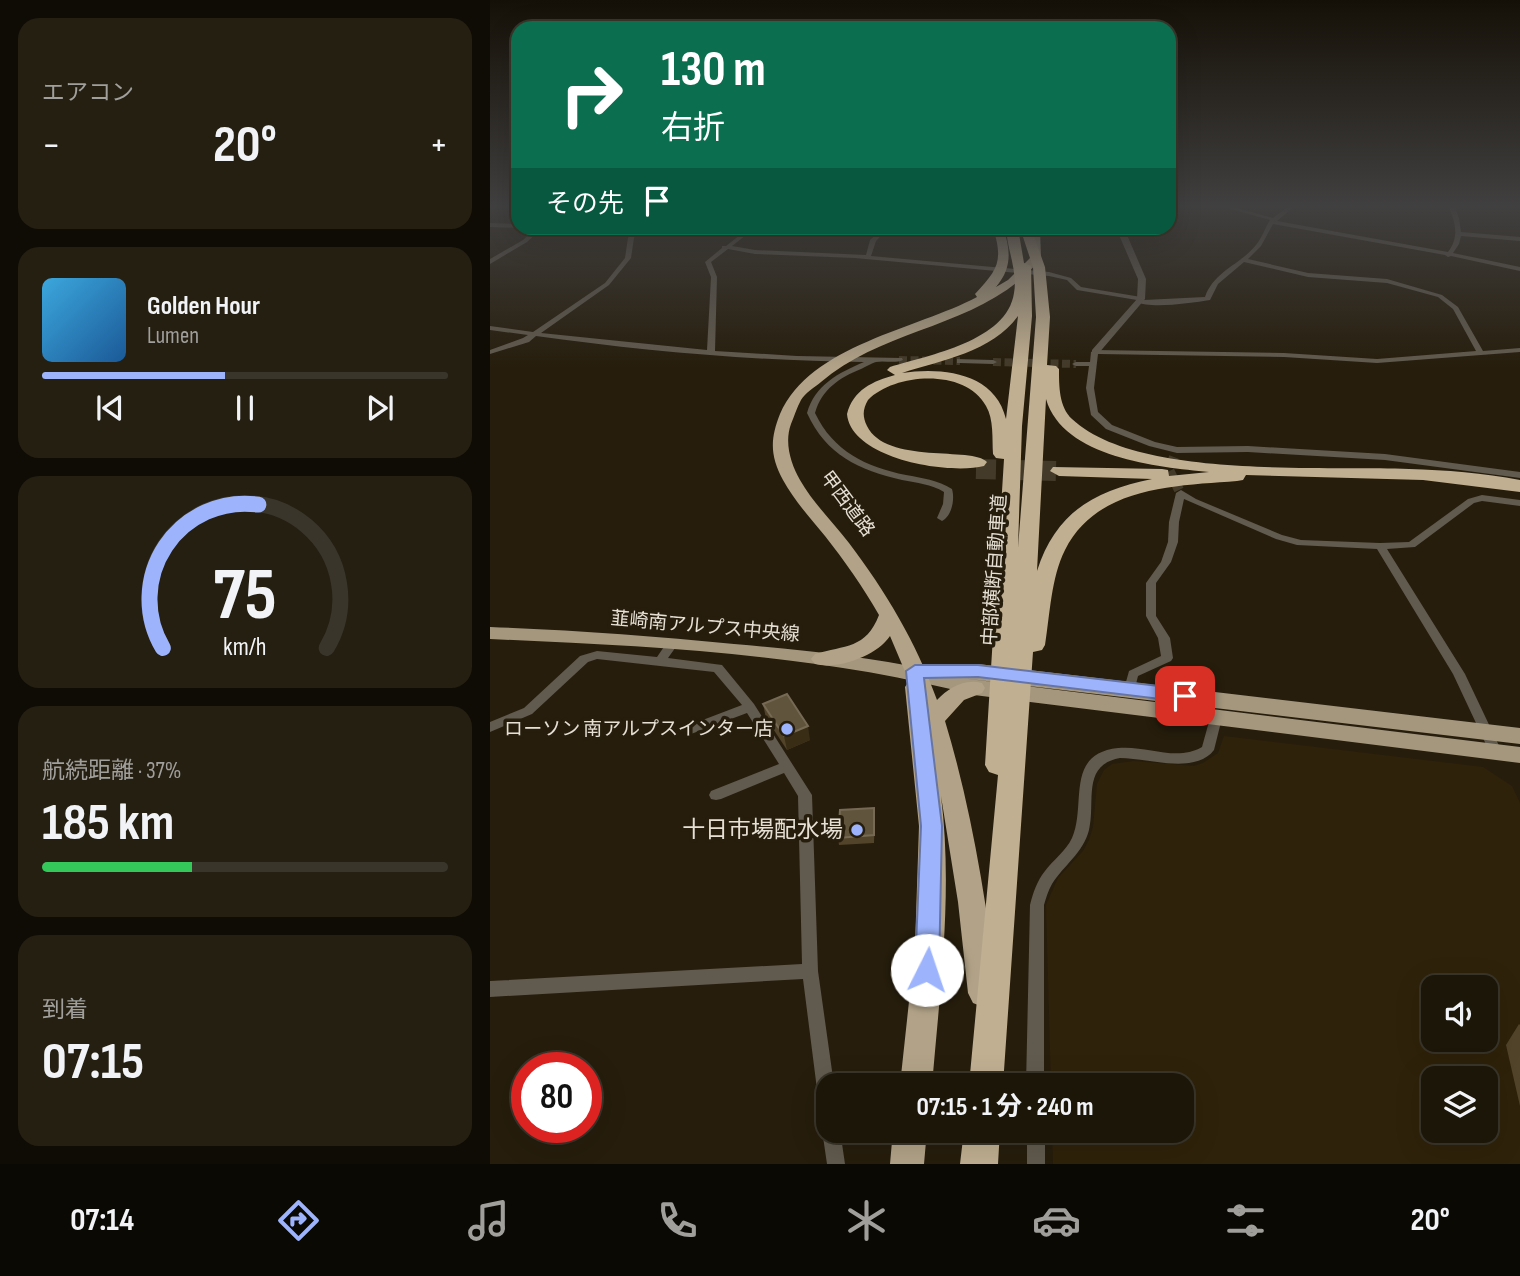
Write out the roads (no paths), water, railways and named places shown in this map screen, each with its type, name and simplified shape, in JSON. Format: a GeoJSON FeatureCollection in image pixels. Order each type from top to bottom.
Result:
{"type":"FeatureCollection","features":[{"type":"Feature","properties":{"kind":"highway"},"geometry":{"type":"LineString","coordinates":[[1003,270],[1004,259]]}},
{"type":"Feature","properties":{"kind":"highway"},"geometry":{"type":"LineString","coordinates":[[1018,259],[1049,319],[1051,392],[1055,405],[1068,425],[1094,442],[1131,454],[1237,473]]}},
{"type":"Feature","properties":{"kind":"highway"},"geometry":{"type":"LineString","coordinates":[[1015,646],[1002,457],[998,419],[991,401],[969,383],[931,376],[887,382],[874,387],[858,403],[855,421],[859,430],[881,446],[921,458],[977,465],[916,464],[873,452],[847,434],[841,424],[841,414],[852,394],[877,377],[965,347],[998,331],[1033,291],[1031,259]]}},
{"type":"Feature","properties":{"kind":"highway"},"geometry":{"type":"LineString","coordinates":[[1033,269],[1036,259]]}},
{"type":"Feature","properties":{"kind":"highway","name":"甲西道路"},"geometry":{"type":"LineString","coordinates":[[991,1073],[969,883],[956,813],[933,719],[899,634],[841,544],[799,493],[786,470],[780,449],[780,431],[794,398],[806,385],[840,359],[988,298],[1033,269]]}},
{"type":"Feature","properties":{"kind":"highway","name":"甲西道路"},"geometry":{"type":"LineString","coordinates":[[934,319],[975,298],[993,283],[1003,270]]}},
{"type":"Feature","properties":{"kind":"highway","name":"中部横断自動車道"},"geometry":{"type":"LineString","coordinates":[[985,1073],[995,974],[1015,646],[1043,317],[1033,291]]}},
{"type":"Feature","properties":{"kind":"highway"},"geometry":{"type":"LineString","coordinates":[[1060,468],[1451,482],[1520,491]]}},
{"type":"Feature","properties":{"kind":"highway"},"geometry":{"type":"LineString","coordinates":[[1015,646],[1041,603],[1054,553],[1072,521],[1084,510],[1133,488],[1237,473],[1449,476],[1520,486]]}},
{"type":"Feature","properties":{"kind":"highway"},"geometry":{"type":"LineString","coordinates":[[822,659],[849,655],[873,643],[885,629],[888,616]]}},
{"type":"Feature","properties":{"kind":"highway","name":"中部横断自動車道"},"geometry":{"type":"LineString","coordinates":[[985,1073],[1000,741],[1015,646]]}},
{"type":"Feature","properties":{"kind":"highway","name":"甲西道路"},"geometry":{"type":"LineString","coordinates":[[915,671],[932,826],[929,946],[917,1073]]}},
{"type":"Feature","properties":{"kind":"highway"},"geometry":{"type":"LineString","coordinates":[[933,719],[956,694],[974,688]]}},
{"type":"Feature","properties":{"kind":"highway"},"geometry":{"type":"LineString","coordinates":[[906,1164],[909,1143]]}},
{"type":"Feature","properties":{"kind":"highway"},"geometry":{"type":"LineString","coordinates":[[978,1164],[980,1143]]}},
{"type":"Feature","properties":{"kind":"highway"},"geometry":{"type":"LineString","coordinates":[[996,1143],[997,1164]]}},
{"type":"Feature","properties":{"kind":"main road","name":"韮崎南アルプス中央線"},"geometry":{"type":"LineString","coordinates":[[490,633],[673,644],[915,671]]}},
{"type":"Feature","properties":{"kind":"main road"},"geometry":{"type":"LineString","coordinates":[[915,671],[978,671],[1520,736]]}},
{"type":"Feature","properties":{"kind":"main road"},"geometry":{"type":"LineString","coordinates":[[915,671],[974,688],[1520,755]]}},
{"type":"Feature","properties":{"kind":"street"},"geometry":{"type":"LineString","coordinates":[[490,352],[534,334],[607,284],[627,259]]}},
{"type":"Feature","properties":{"kind":"street"},"geometry":{"type":"LineString","coordinates":[[711,259],[708,262],[714,277],[711,352]]}},
{"type":"Feature","properties":{"kind":"street"},"geometry":{"type":"LineString","coordinates":[[892,259],[1003,270],[1033,269],[1063,276],[1074,286],[1086,291],[1173,304],[1179,301],[1208,299],[1210,287],[1216,280],[1244,260],[1308,275],[1387,281],[1440,296],[1456,308],[1480,352]]}},
{"type":"Feature","properties":{"kind":"street"},"geometry":{"type":"LineString","coordinates":[[1134,259],[1142,279],[1140,300],[1095,352],[1092,364],[1090,388],[1094,413],[1109,427],[1175,454],[1248,449],[1385,457],[1520,475]]}},
{"type":"Feature","properties":{"kind":"street"},"geometry":{"type":"LineString","coordinates":[[1469,259],[1520,270]]}},
{"type":"Feature","properties":{"kind":"street"},"geometry":{"type":"LineString","coordinates":[[490,328],[711,352],[899,360]]}},
{"type":"Feature","properties":{"kind":"street"},"geometry":{"type":"LineString","coordinates":[[1095,352],[1284,355],[1377,361],[1520,350]]}},
{"type":"Feature","properties":{"kind":"street"},"geometry":{"type":"LineString","coordinates":[[873,360],[827,385],[813,404],[811,413],[829,443],[860,464],[900,477],[942,485],[948,491],[948,504],[942,518]]}},
{"type":"Feature","properties":{"kind":"street"},"geometry":{"type":"LineString","coordinates":[[960,361],[993,362]]}},
{"type":"Feature","properties":{"kind":"street"},"geometry":{"type":"LineString","coordinates":[[1076,364],[1092,364]]}},
{"type":"Feature","properties":{"kind":"street"},"geometry":{"type":"LineString","coordinates":[[1130,689],[1133,674],[1167,658],[1164,638],[1151,616],[1151,583],[1166,562],[1173,542],[1180,491],[1193,501],[1279,537],[1301,542],[1380,546],[1411,545],[1471,501],[1482,498],[1520,503]]}},
{"type":"Feature","properties":{"kind":"street"},"geometry":{"type":"LineString","coordinates":[[1380,546],[1459,674],[1496,752]]}},
{"type":"Feature","properties":{"kind":"street"},"geometry":{"type":"LineString","coordinates":[[660,661],[673,644]]}},
{"type":"Feature","properties":{"kind":"street"},"geometry":{"type":"LineString","coordinates":[[490,727],[528,711],[584,659],[597,655],[718,668],[750,707],[805,795],[810,971],[824,1073]]}},
{"type":"Feature","properties":{"kind":"street"},"geometry":{"type":"LineString","coordinates":[[691,729],[750,707]]}},
{"type":"Feature","properties":{"kind":"street"},"geometry":{"type":"LineString","coordinates":[[1035,1073],[1037,905],[1040,887],[1076,844],[1083,828],[1087,781],[1092,768],[1101,759],[1113,754],[1184,759],[1197,757],[1208,750],[1216,718]]}},
{"type":"Feature","properties":{"kind":"street"},"geometry":{"type":"LineString","coordinates":[[716,795],[787,766]]}},
{"type":"Feature","properties":{"kind":"street"},"geometry":{"type":"LineString","coordinates":[[490,989],[810,971]]}},
{"type":"Feature","properties":{"kind":"street"},"geometry":{"type":"LineString","coordinates":[[833,1143],[836,1164]]}},
{"type":"Feature","properties":{"kind":"street"},"geometry":{"type":"LineString","coordinates":[[1036,1143],[1037,1164]]}},
{"type":"Feature","properties":{"kind":"tunnel"},"geometry":{"type":"LineString","coordinates":[[899,360],[960,361]]}},
{"type":"Feature","properties":{"kind":"tunnel"},"geometry":{"type":"LineString","coordinates":[[993,362],[1076,364]]}},
{"type":"Feature","properties":{"kind":"tunnel"},"geometry":{"type":"LineString","coordinates":[[1174,457],[1169,470],[1179,490]]}},
{"type":"Feature","properties":{"kind":"tunnel"},"geometry":{"type":"LineString","coordinates":[[976,469],[1059,471]]}},
{"type":"Feature","properties":{"kind":"place","name":"ローソン 南アルプスインター店"},"geometry":{"type":"Point","coordinates":[787,729]}},
{"type":"Feature","properties":{"kind":"place","name":"十日市場配水場"},"geometry":{"type":"Point","coordinates":[857,830]}}]}
